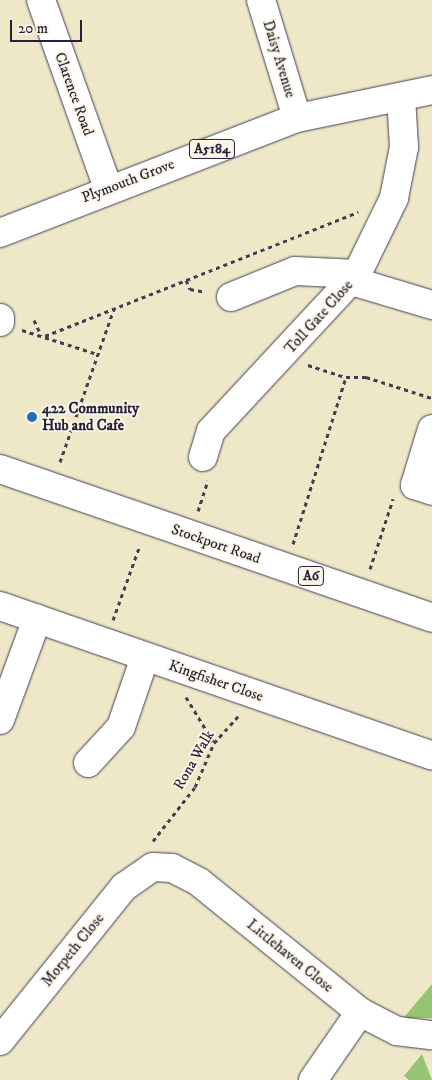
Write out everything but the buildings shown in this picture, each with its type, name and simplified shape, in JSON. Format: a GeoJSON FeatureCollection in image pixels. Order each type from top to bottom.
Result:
{"type":"FeatureCollection","features":[{"type":"Feature","properties":{"kind":"main road","name":"Clarence Road"},"geometry":{"type":"LineString","coordinates":[[40,0],[108,188]]}},
{"type":"Feature","properties":{"kind":"main road","name":"Daisy Avenue"},"geometry":{"type":"LineString","coordinates":[[261,0],[297,118]]}},
{"type":"Feature","properties":{"kind":"main road","name":"Plymouth Grove"},"geometry":{"type":"LineString","coordinates":[[0,233],[108,188],[297,118],[432,90]]}},
{"type":"Feature","properties":{"kind":"main road","name":"Toll Gate Close"},"geometry":{"type":"LineString","coordinates":[[203,457],[211,431],[283,358],[354,278],[394,198],[404,147],[401,97]]}},
{"type":"Feature","properties":{"kind":"main road"},"geometry":{"type":"LineString","coordinates":[[232,297],[295,271],[354,278],[432,305]]}},
{"type":"Feature","properties":{"kind":"main road"},"geometry":{"type":"LineString","coordinates":[[423,488],[432,429]]}},
{"type":"Feature","properties":{"kind":"main road","name":"Stockport Road"},"geometry":{"type":"LineString","coordinates":[[0,469],[432,618]]}},
{"type":"Feature","properties":{"kind":"main road","name":"Kingfisher Close"},"geometry":{"type":"LineString","coordinates":[[0,606],[432,756]]}},
{"type":"Feature","properties":{"kind":"main road"},"geometry":{"type":"LineString","coordinates":[[0,720],[36,619]]}},
{"type":"Feature","properties":{"kind":"main road"},"geometry":{"type":"LineString","coordinates":[[88,763],[121,727],[145,657]]}},
{"type":"Feature","properties":{"kind":"main road","name":"Littlehaven Close"},"geometry":{"type":"LineString","coordinates":[[153,867],[172,868],[199,882],[360,1012],[397,1031],[432,1035]]}},
{"type":"Feature","properties":{"kind":"main road","name":"Morpeth Close"},"geometry":{"type":"LineString","coordinates":[[0,1041],[124,887],[153,867]]}},
{"type":"Feature","properties":{"kind":"main road"},"geometry":{"type":"LineString","coordinates":[[312,1080],[360,1012]]}},
{"type":"Feature","properties":{"kind":"path"},"geometry":{"type":"LineString","coordinates":[[43,336],[364,210]]}},
{"type":"Feature","properties":{"kind":"path"},"geometry":{"type":"LineString","coordinates":[[60,462],[114,308]]}},
{"type":"Feature","properties":{"kind":"path"},"geometry":{"type":"LineString","coordinates":[[34,320],[43,336]]}},
{"type":"Feature","properties":{"kind":"path"},"geometry":{"type":"LineString","coordinates":[[5,323],[97,354]]}},
{"type":"Feature","properties":{"kind":"path"},"geometry":{"type":"LineString","coordinates":[[283,358],[346,377],[366,377],[432,398]]}},
{"type":"Feature","properties":{"kind":"path"},"geometry":{"type":"LineString","coordinates":[[286,568],[346,377]]}},
{"type":"Feature","properties":{"kind":"path"},"geometry":{"type":"LineString","coordinates":[[190,535],[210,475],[203,457]]}},
{"type":"Feature","properties":{"kind":"path"},"geometry":{"type":"LineString","coordinates":[[362,594],[395,494],[410,499],[423,488]]}},
{"type":"Feature","properties":{"kind":"path"},"geometry":{"type":"LineString","coordinates":[[105,643],[140,545]]}},
{"type":"Feature","properties":{"kind":"path"},"geometry":{"type":"LineString","coordinates":[[184,691],[189,708],[214,743]]}},
{"type":"Feature","properties":{"kind":"path","name":"Rona Walk"},"geometry":{"type":"LineString","coordinates":[[153,867],[150,845],[194,787],[214,743],[256,695]]}},
{"type":"Feature","properties":{"kind":"green space"},"geometry":{"type":"Polygon","coordinates":[[[432,984],[432,1018],[406,1018],[405,1016],[432,984]]]}},
{"type":"Feature","properties":{"kind":"green space"},"geometry":{"type":"Polygon","coordinates":[[[422,1054],[432,1080],[409,1080],[404,1076],[422,1054]]]}},
{"type":"Feature","properties":{"kind":"place","name":"422 Community Hub and Cafe"},"geometry":{"type":"Point","coordinates":[32,417]}}]}
